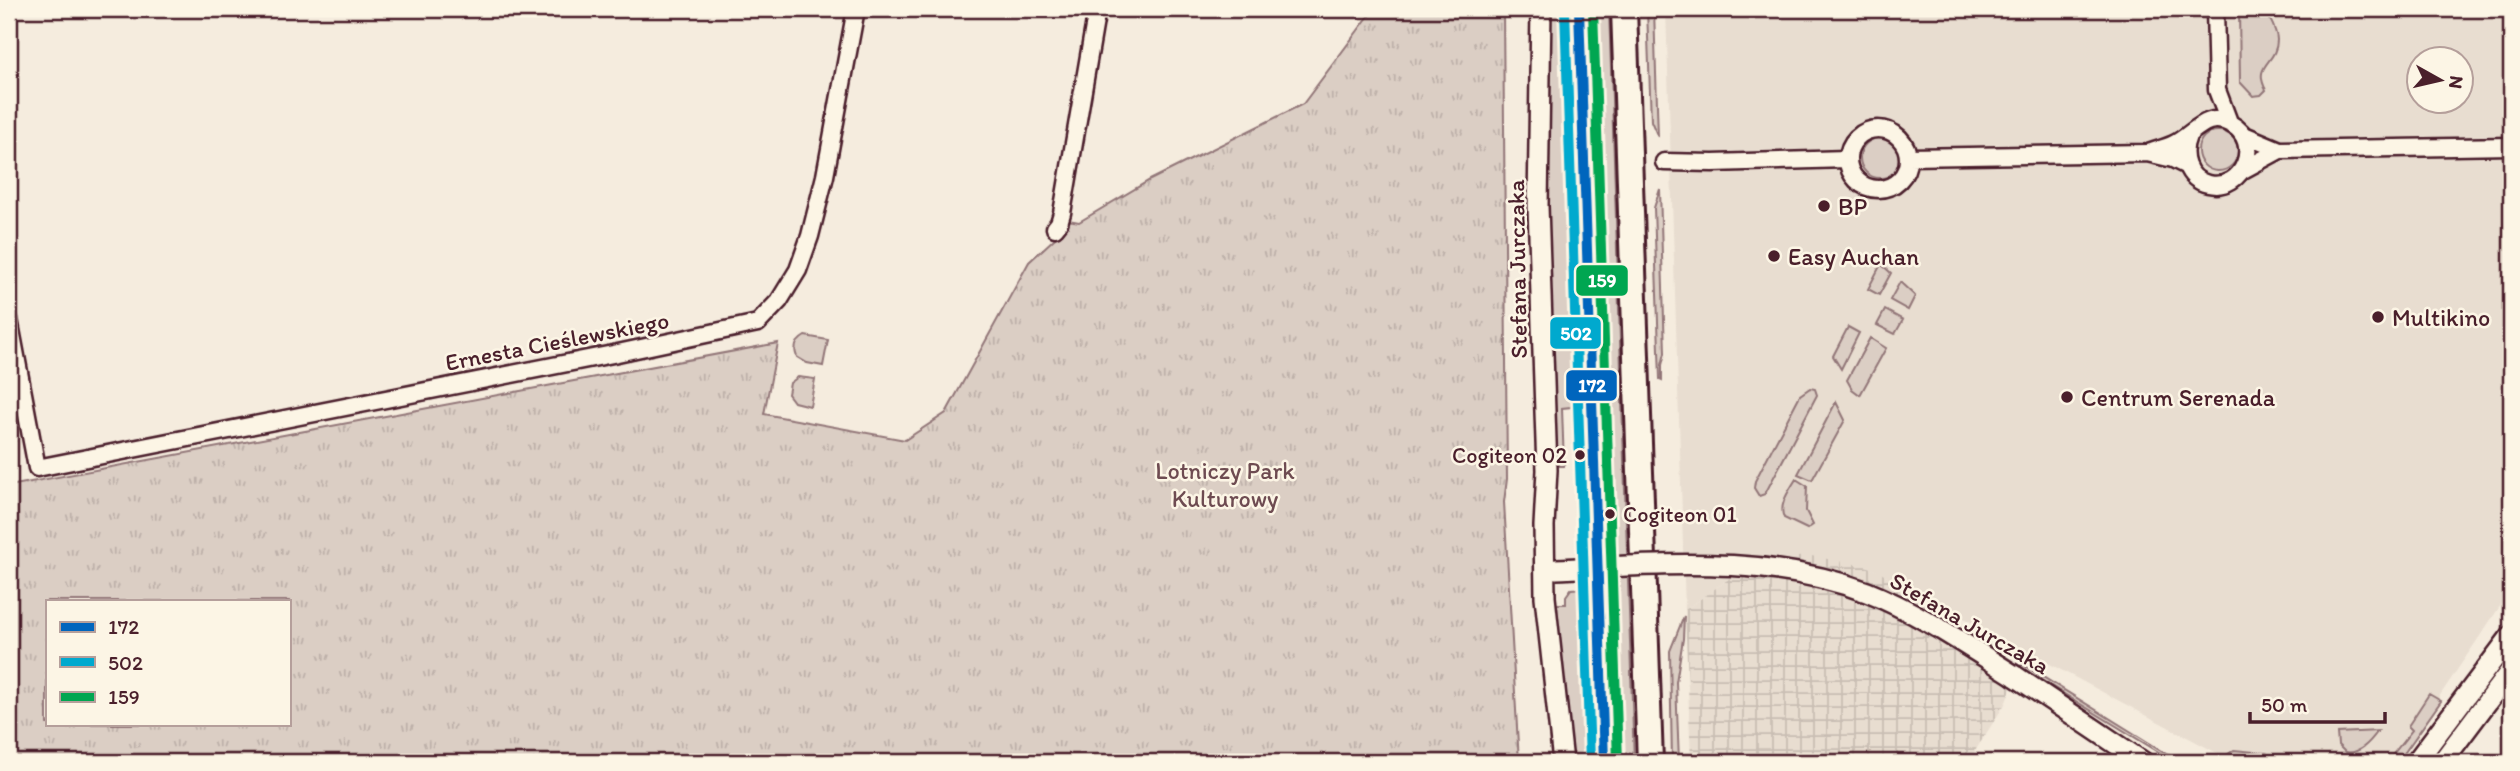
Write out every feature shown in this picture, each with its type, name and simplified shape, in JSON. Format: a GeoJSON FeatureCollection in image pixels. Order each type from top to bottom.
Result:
{"type":"FeatureCollection","features":[{"type":"Feature","properties":{"kind":"main road"},"geometry":{"type":"LineString","coordinates":[[1579,9],[1604,762]]}},
{"type":"Feature","properties":{"kind":"main road"},"geometry":{"type":"LineString","coordinates":[[1624,9],[1650,762]]}},
{"type":"Feature","properties":{"kind":"street","name":"Ernesta Cieślewskiego"},"geometry":{"type":"LineString","coordinates":[[9,319],[37,468],[758,323],[779,301],[798,270],[810,236],[825,176],[856,9]]}},
{"type":"Feature","properties":{"kind":"street"},"geometry":{"type":"LineString","coordinates":[[1055,228],[1062,213],[1097,9]]}},
{"type":"Feature","properties":{"kind":"street","name":"Stefana Jurczaka"},"geometry":{"type":"LineString","coordinates":[[1541,9],[1538,206],[1551,570],[1546,604],[1563,762]]}},
{"type":"Feature","properties":{"kind":"street"},"geometry":{"type":"LineString","coordinates":[[2215,9],[2217,90],[2229,122],[2242,134],[2280,150],[2511,146]]}},
{"type":"Feature","properties":{"kind":"street"},"geometry":{"type":"LineString","coordinates":[[2147,153],[2172,145],[2188,136],[2201,124],[2217,90]]}},
{"type":"Feature","properties":{"kind":"street"},"geometry":{"type":"LineString","coordinates":[[2201,124],[2219,120],[2229,122]]}},
{"type":"Feature","properties":{"kind":"street"},"geometry":{"type":"LineString","coordinates":[[1878,128],[1897,135],[1906,145],[1909,157],[1907,168],[1900,180],[1888,188],[1878,189],[1867,187],[1855,179],[1847,159],[1858,136],[1864,131],[1878,128]]}},
{"type":"Feature","properties":{"kind":"street"},"geometry":{"type":"LineString","coordinates":[[2242,134],[2248,151],[2243,170]]}},
{"type":"Feature","properties":{"kind":"street"},"geometry":{"type":"LineString","coordinates":[[2187,166],[2184,151],[2188,136]]}},
{"type":"Feature","properties":{"kind":"street"},"geometry":{"type":"LineString","coordinates":[[1909,157],[2147,153],[2172,159],[2187,166],[2199,181],[2218,185],[2280,150]]}},
{"type":"Feature","properties":{"kind":"street"},"geometry":{"type":"LineString","coordinates":[[1664,162],[1847,159]]}},
{"type":"Feature","properties":{"kind":"street","name":"Stefana Jurczaka"},"geometry":{"type":"LineString","coordinates":[[1551,570],[1714,564],[1759,566],[1804,574],[1867,593],[1903,609],[2015,676],[2143,762]]}},
{"type":"Feature","properties":{"kind":"street"},"geometry":{"type":"LineString","coordinates":[[2416,762],[2511,636]]}},
{"type":"Feature","properties":{"kind":"street"},"geometry":{"type":"LineString","coordinates":[[2442,762],[2511,670]]}},
{"type":"Feature","properties":{"kind":"shaded area"},"geometry":{"type":"Polygon","coordinates":[[[1666,9],[2511,9],[2511,590],[2395,762],[2234,762],[1866,566],[1737,573],[1685,610],[1666,9]]]}},
{"type":"Feature","properties":{"kind":"shaded area"},"geometry":{"type":"Polygon","coordinates":[[[9,387],[18,436],[16,452],[9,466],[9,387]]]}},
{"type":"Feature","properties":{"kind":"shaded area"},"geometry":{"type":"Polygon","coordinates":[[[1806,555],[1866,566],[1881,573],[2020,667],[2005,704],[1968,762],[1691,762],[1685,610],[1737,573],[1806,555]]]}},
{"type":"Feature","properties":{"kind":"green space"},"geometry":{"type":"Polygon","coordinates":[[[753,9],[840,9],[839,16],[754,16],[753,9]]]}},
{"type":"Feature","properties":{"kind":"green space","name":"Lotniczy Park Kulturowy"},"geometry":{"type":"Polygon","coordinates":[[[1374,9],[1503,9],[1507,479],[1504,502],[1519,762],[9,762],[9,486],[778,343],[764,414],[905,440],[946,413],[1029,262],[1066,228],[1068,220],[1079,222],[1150,180],[1303,104],[1374,9]]]}},
{"type":"Feature","properties":{"kind":"green space"},"geometry":{"type":"Polygon","coordinates":[[[1548,9],[1564,9],[1576,335],[1571,407],[1562,408],[1564,466],[1554,466],[1546,209],[1548,9]]]}},
{"type":"Feature","properties":{"kind":"green space"},"geometry":{"type":"Polygon","coordinates":[[[1595,9],[1609,9],[1634,762],[1620,762],[1595,9]]]}},
{"type":"Feature","properties":{"kind":"green space"},"geometry":{"type":"Polygon","coordinates":[[[1647,9],[1654,9],[1658,137],[1651,121],[1647,9]]]}},
{"type":"Feature","properties":{"kind":"green space"},"geometry":{"type":"Polygon","coordinates":[[[2239,9],[2265,9],[2276,32],[2276,48],[2263,69],[2262,81],[2266,90],[2261,95],[2253,96],[2240,82],[2239,9]]]}},
{"type":"Feature","properties":{"kind":"green space"},"geometry":{"type":"Polygon","coordinates":[[[2218,131],[2232,137],[2238,151],[2232,165],[2218,171],[2204,165],[2198,151],[2204,137],[2218,131]]]}},
{"type":"Feature","properties":{"kind":"green space"},"geometry":{"type":"Polygon","coordinates":[[[1880,138],[1894,144],[1900,158],[1894,172],[1880,178],[1866,172],[1860,158],[1866,144],[1880,138]]]}},
{"type":"Feature","properties":{"kind":"green space"},"geometry":{"type":"Polygon","coordinates":[[[1660,189],[1665,353],[1662,380],[1654,208],[1660,189]]]}},
{"type":"Feature","properties":{"kind":"green space"},"geometry":{"type":"Polygon","coordinates":[[[1881,264],[1891,273],[1879,295],[1868,289],[1881,264]]]}},
{"type":"Feature","properties":{"kind":"green space"},"geometry":{"type":"Polygon","coordinates":[[[1900,282],[1915,296],[1908,310],[1890,300],[1900,282]]]}},
{"type":"Feature","properties":{"kind":"green space"},"geometry":{"type":"Polygon","coordinates":[[[1885,310],[1903,320],[1895,334],[1877,325],[1885,310]]]}},
{"type":"Feature","properties":{"kind":"green space"},"geometry":{"type":"Polygon","coordinates":[[[1848,327],[1859,333],[1841,369],[1833,356],[1848,327]]]}},
{"type":"Feature","properties":{"kind":"green space"},"geometry":{"type":"Polygon","coordinates":[[[805,336],[828,340],[823,366],[807,363],[797,357],[796,345],[805,336]]]}},
{"type":"Feature","properties":{"kind":"green space"},"geometry":{"type":"Polygon","coordinates":[[[1870,338],[1886,348],[1860,395],[1852,389],[1847,380],[1870,338]]]}},
{"type":"Feature","properties":{"kind":"green space"},"geometry":{"type":"Polygon","coordinates":[[[798,377],[815,379],[810,406],[794,402],[788,394],[790,383],[798,377]]]}},
{"type":"Feature","properties":{"kind":"green space"},"geometry":{"type":"Polygon","coordinates":[[[1810,388],[1815,389],[1817,395],[1765,494],[1759,496],[1754,488],[1755,481],[1800,395],[1810,388]]]}},
{"type":"Feature","properties":{"kind":"green space"},"geometry":{"type":"Polygon","coordinates":[[[1836,402],[1845,420],[1812,480],[1798,474],[1836,402]]]}},
{"type":"Feature","properties":{"kind":"green space"},"geometry":{"type":"Polygon","coordinates":[[[1796,479],[1807,486],[1806,511],[1813,525],[1807,529],[1784,518],[1782,508],[1785,498],[1796,479]]]}},
{"type":"Feature","properties":{"kind":"green space"},"geometry":{"type":"Polygon","coordinates":[[[1584,588],[1591,762],[1569,762],[1562,707],[1557,604],[1566,604],[1566,596],[1571,589],[1584,588]]]}},
{"type":"Feature","properties":{"kind":"green space"},"geometry":{"type":"Polygon","coordinates":[[[1684,616],[1676,682],[1679,762],[1672,762],[1670,651],[1684,616]]]}},
{"type":"Feature","properties":{"kind":"green space"},"geometry":{"type":"Polygon","coordinates":[[[2022,664],[2184,762],[2175,762],[2020,667],[2022,664]]]}},
{"type":"Feature","properties":{"kind":"green space"},"geometry":{"type":"Polygon","coordinates":[[[2429,694],[2441,701],[2398,762],[2387,762],[2412,730],[2408,726],[2429,694]]]}},
{"type":"Feature","properties":{"kind":"green space"},"geometry":{"type":"Polygon","coordinates":[[[2378,731],[2368,743],[2355,752],[2345,752],[2338,745],[2337,733],[2378,731]]]}},
{"type":"Feature","properties":{"kind":"green space"},"geometry":{"type":"Polygon","coordinates":[[[2234,750],[2266,753],[2260,762],[2217,762],[2234,750]]]}},
{"type":"Feature","properties":{"kind":"transit line","name":"502"},"geometry":{"type":"LineString","coordinates":[[1565,9],[1590,762]]}},
{"type":"Feature","properties":{"kind":"transit line","name":"172"},"geometry":{"type":"LineString","coordinates":[[1579,9],[1604,762]]}},
{"type":"Feature","properties":{"kind":"transit line","name":"159"},"geometry":{"type":"LineString","coordinates":[[1593,9],[1618,762]]}},
{"type":"Feature","properties":{"kind":"place","name":"BP"},"geometry":{"type":"Point","coordinates":[1824,206]}},
{"type":"Feature","properties":{"kind":"place","name":"Easy Auchan"},"geometry":{"type":"Point","coordinates":[1774,256]}},
{"type":"Feature","properties":{"kind":"place","name":"Multikino"},"geometry":{"type":"Point","coordinates":[2378,317]}},
{"type":"Feature","properties":{"kind":"place","name":"Centrum Serenada"},"geometry":{"type":"Point","coordinates":[2067,397]}},
{"type":"Feature","properties":{"kind":"place","name":"Cogiteon 02"},"geometry":{"type":"Point","coordinates":[1580,455]}},
{"type":"Feature","properties":{"kind":"place","name":"Cogiteon 01"},"geometry":{"type":"Point","coordinates":[1610,514]}}]}
